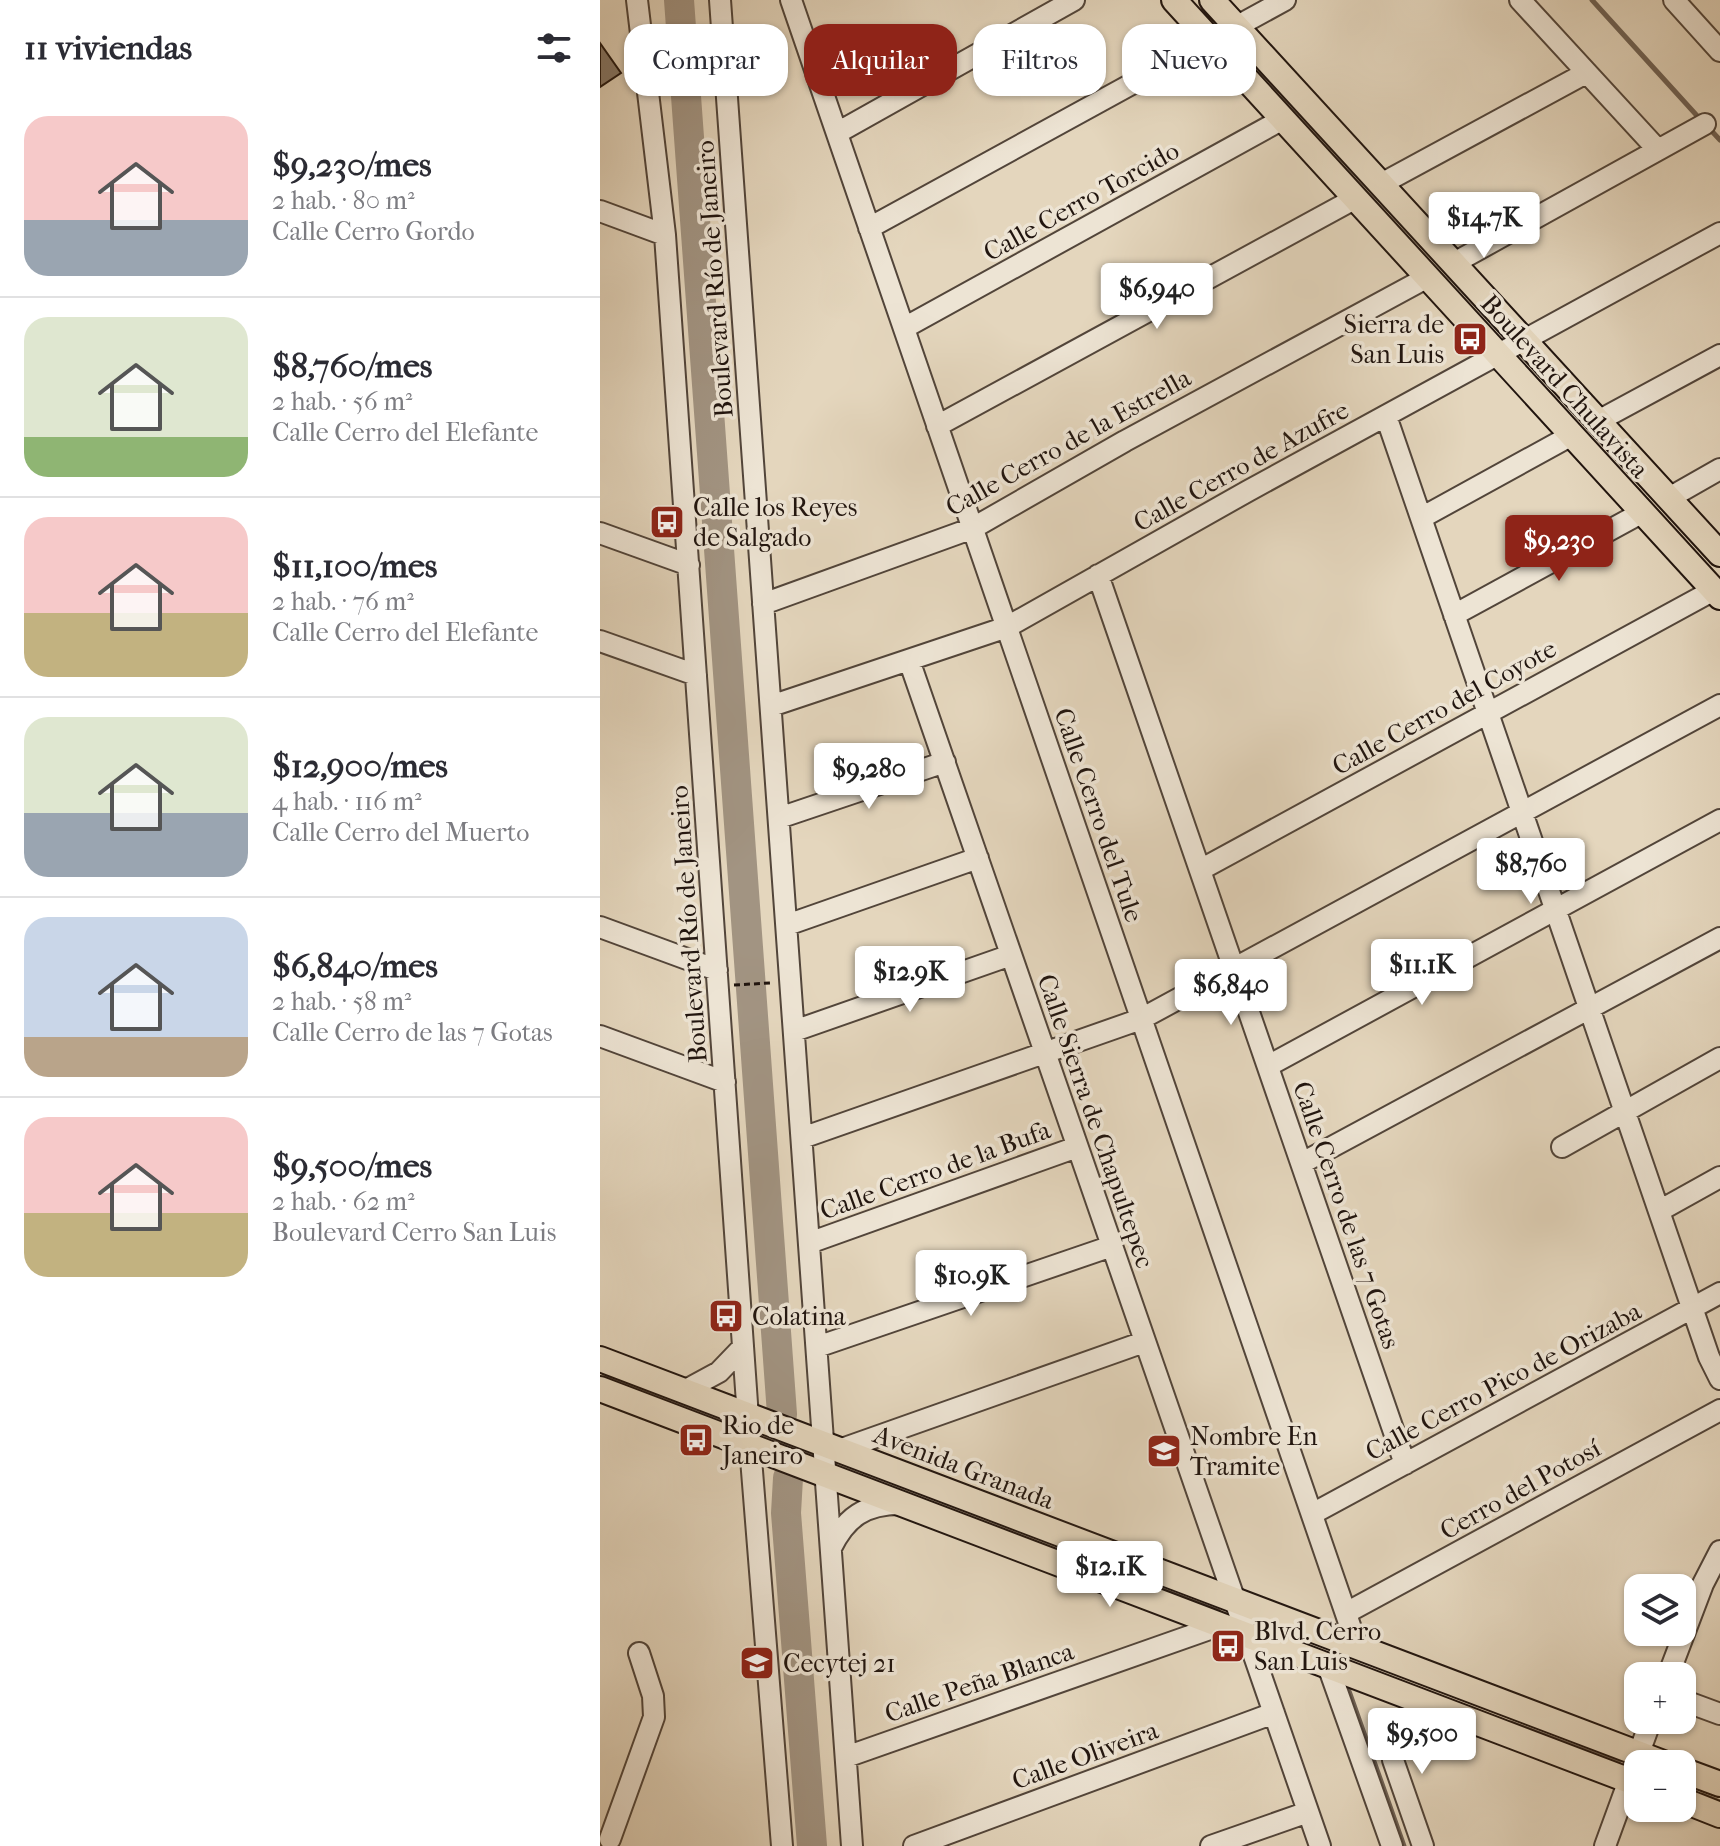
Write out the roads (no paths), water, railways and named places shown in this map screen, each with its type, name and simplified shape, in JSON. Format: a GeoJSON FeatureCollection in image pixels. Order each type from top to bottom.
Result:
{"type":"FeatureCollection","features":[{"type":"Feature","properties":{"kind":"main road","name":"Boulevard Chulavista"},"geometry":{"type":"LineString","coordinates":[[1174,0],[1196,24]]}},
{"type":"Feature","properties":{"kind":"main road","name":"Boulevard Chulavista"},"geometry":{"type":"LineString","coordinates":[[1212,0],[1234,24]]}},
{"type":"Feature","properties":{"kind":"main road","name":"Boulevard Chulavista"},"geometry":{"type":"LineString","coordinates":[[1256,48],[1720,554]]}},
{"type":"Feature","properties":{"kind":"main road","name":"Boulevard Chulavista"},"geometry":{"type":"LineString","coordinates":[[1256,89],[1717,593]]}},
{"type":"Feature","properties":{"kind":"main road","name":"Avenida Granada"},"geometry":{"type":"LineString","coordinates":[[600,1359],[1629,1750]]}},
{"type":"Feature","properties":{"kind":"main road"},"geometry":{"type":"LineString","coordinates":[[600,1389],[1624,1778]]}},
{"type":"Feature","properties":{"kind":"main road"},"geometry":{"type":"LineString","coordinates":[[1696,1775],[1720,1784]]}},
{"type":"Feature","properties":{"kind":"main road"},"geometry":{"type":"LineString","coordinates":[[1696,1806],[1720,1815]]}},
{"type":"Feature","properties":{"kind":"street","name":"Boulevard Río de Janeiro"},"geometry":{"type":"LineString","coordinates":[[637,0],[665,235],[750,1446],[782,1846]]}},
{"type":"Feature","properties":{"kind":"street","name":"Boulevard Río de Janeiro"},"geometry":{"type":"LineString","coordinates":[[720,0],[817,1347],[832,1447],[826,1475],[852,1846]]}},
{"type":"Feature","properties":{"kind":"street","name":"Calle Cerro del Tule"},"geometry":{"type":"LineString","coordinates":[[791,0],[1357,1646]]}},
{"type":"Feature","properties":{"kind":"street"},"geometry":{"type":"LineString","coordinates":[[837,133],[1074,0]]}},
{"type":"Feature","properties":{"kind":"street"},"geometry":{"type":"LineString","coordinates":[[1242,24],[1285,0]]}},
{"type":"Feature","properties":{"kind":"street"},"geometry":{"type":"LineString","coordinates":[[1520,0],[1658,150]]}},
{"type":"Feature","properties":{"kind":"street"},"geometry":{"type":"LineString","coordinates":[[1674,0],[1720,51]]}},
{"type":"Feature","properties":{"kind":"street"},"geometry":{"type":"LineString","coordinates":[[1381,184],[1586,73]]}},
{"type":"Feature","properties":{"kind":"street"},"geometry":{"type":"LineString","coordinates":[[869,228],[1122,89]]}},
{"type":"Feature","properties":{"kind":"street","name":"Calle Cerro Torcido"},"geometry":{"type":"LineString","coordinates":[[904,328],[1283,119]]}},
{"type":"Feature","properties":{"kind":"street"},"geometry":{"type":"LineString","coordinates":[[1454,263],[1705,124]]}},
{"type":"Feature","properties":{"kind":"street"},"geometry":{"type":"LineString","coordinates":[[937,426],[1356,198]]}},
{"type":"Feature","properties":{"kind":"street"},"geometry":{"type":"LineString","coordinates":[[600,211],[665,235]]}},
{"type":"Feature","properties":{"kind":"street","name":"Calle Cerro de Azufre"},"geometry":{"type":"LineString","coordinates":[[771,706],[1007,627],[1720,233]]}},
{"type":"Feature","properties":{"kind":"street","name":"Calle Cerro de la Estrella"},"geometry":{"type":"LineString","coordinates":[[763,604],[973,528],[1138,433],[1428,277]]}},
{"type":"Feature","properties":{"kind":"street"},"geometry":{"type":"LineString","coordinates":[[1598,421],[1720,355]]}},
{"type":"Feature","properties":{"kind":"street"},"geometry":{"type":"LineString","coordinates":[[1386,416],[1692,1308],[1720,1379]]}},
{"type":"Feature","properties":{"kind":"street"},"geometry":{"type":"LineString","coordinates":[[1421,518],[1572,435]]}},
{"type":"Feature","properties":{"kind":"street"},"geometry":{"type":"LineString","coordinates":[[1669,498],[1720,469]]}},
{"type":"Feature","properties":{"kind":"street"},"geometry":{"type":"LineString","coordinates":[[1454,615],[1643,512]]}},
{"type":"Feature","properties":{"kind":"street"},"geometry":{"type":"LineString","coordinates":[[600,533],[689,565]]}},
{"type":"Feature","properties":{"kind":"street","name":"Calle Cerro de las 7 Gotas"},"geometry":{"type":"LineString","coordinates":[[1098,575],[1405,1464]]}},
{"type":"Feature","properties":{"kind":"street","name":"Calle Cerro del Coyote"},"geometry":{"type":"LineString","coordinates":[[1200,870],[1717,593]]}},
{"type":"Feature","properties":{"kind":"street"},"geometry":{"type":"LineString","coordinates":[[600,641],[696,675]]}},
{"type":"Feature","properties":{"kind":"street","name":"Calle Sierra de Chapultepec"},"geometry":{"type":"LineString","coordinates":[[909,660],[1246,1635]]}},
{"type":"Feature","properties":{"kind":"street"},"geometry":{"type":"LineString","coordinates":[[802,1138],[1141,1019],[1720,705]]}},
{"type":"Feature","properties":{"kind":"street"},"geometry":{"type":"LineString","coordinates":[[779,818],[945,762]]}},
{"type":"Feature","properties":{"kind":"street"},"geometry":{"type":"LineString","coordinates":[[1268,1066],[1720,820]]}},
{"type":"Feature","properties":{"kind":"street"},"geometry":{"type":"LineString","coordinates":[[787,925],[978,858]]}},
{"type":"Feature","properties":{"kind":"street"},"geometry":{"type":"LineString","coordinates":[[600,927],[718,978]]}},
{"type":"Feature","properties":{"kind":"street"},"geometry":{"type":"LineString","coordinates":[[1302,1163],[1720,938]]}},
{"type":"Feature","properties":{"kind":"street"},"geometry":{"type":"LineString","coordinates":[[794,1031],[1011,955]]}},
{"type":"Feature","properties":{"kind":"street"},"geometry":{"type":"LineString","coordinates":[[600,1036],[725,1082]]}},
{"type":"Feature","properties":{"kind":"street"},"geometry":{"type":"LineString","coordinates":[[1562,1147],[1720,1058]]}},
{"type":"Feature","properties":{"kind":"street","name":"Calle Cerro de la Bufa"},"geometry":{"type":"LineString","coordinates":[[809,1243],[1077,1147]]}},
{"type":"Feature","properties":{"kind":"street"},"geometry":{"type":"LineString","coordinates":[[1659,1211],[1720,1177]]}},
{"type":"Feature","properties":{"kind":"street"},"geometry":{"type":"LineString","coordinates":[[817,1347],[1112,1246]]}},
{"type":"Feature","properties":{"kind":"street","name":"Calle Cerro Pico de Orizaba"},"geometry":{"type":"LineString","coordinates":[[1312,1514],[1720,1293]]}},
{"type":"Feature","properties":{"kind":"street"},"geometry":{"type":"LineString","coordinates":[[832,1447],[1144,1342]]}},
{"type":"Feature","properties":{"kind":"street"},"geometry":{"type":"LineString","coordinates":[[684,1391],[719,1372],[743,1347]]}},
{"type":"Feature","properties":{"kind":"street","name":"Cerro del Potosí"},"geometry":{"type":"LineString","coordinates":[[1346,1613],[1720,1410]]}},
{"type":"Feature","properties":{"kind":"street"},"geometry":{"type":"LineString","coordinates":[[831,1548],[848,1522],[864,1510],[883,1504],[902,1504]]}},
{"type":"Feature","properties":{"kind":"street"},"geometry":{"type":"LineString","coordinates":[[1673,1662],[1703,1584],[1720,1551]]}},
{"type":"Feature","properties":{"kind":"street","name":"Calle Peña Blanca"},"geometry":{"type":"LineString","coordinates":[[846,1757],[1221,1625]]}},
{"type":"Feature","properties":{"kind":"street"},"geometry":{"type":"LineString","coordinates":[[1246,1635],[1320,1846]]}},
{"type":"Feature","properties":{"kind":"street"},"geometry":{"type":"LineString","coordinates":[[612,1840],[654,1717],[653,1696],[639,1653]]}},
{"type":"Feature","properties":{"kind":"street"},"geometry":{"type":"LineString","coordinates":[[1328,1666],[1392,1846]]}},
{"type":"Feature","properties":{"kind":"street"},"geometry":{"type":"LineString","coordinates":[[1696,1705],[1720,1714]]}},
{"type":"Feature","properties":{"kind":"street"},"geometry":{"type":"LineString","coordinates":[[1423,1846],[1393,1760],[1392,1745],[1401,1724],[1422,1711],[1441,1709]]}},
{"type":"Feature","properties":{"kind":"street","name":"Calle Oliveira"},"geometry":{"type":"LineString","coordinates":[[914,1846],[1274,1713]]}},
{"type":"Feature","properties":{"kind":"street"},"geometry":{"type":"LineString","coordinates":[[1607,1845],[1624,1805]]}},
{"type":"Feature","properties":{"kind":"street"},"geometry":{"type":"LineString","coordinates":[[1211,1846],[1308,1812]]}},
{"type":"Feature","properties":{"kind":"waterway"},"geometry":{"type":"LineString","coordinates":[[679,0],[782,1414]]}},
{"type":"Feature","properties":{"kind":"waterway"},"geometry":{"type":"LineString","coordinates":[[1592,0],[1700,119]]}},
{"type":"Feature","properties":{"kind":"waterway"},"geometry":{"type":"LineString","coordinates":[[1707,126],[1720,140]]}},
{"type":"Feature","properties":{"kind":"waterway"},"geometry":{"type":"LineString","coordinates":[[789,1444],[799,1451],[791,1455]]}},
{"type":"Feature","properties":{"kind":"waterway"},"geometry":{"type":"LineString","coordinates":[[788,1478],[786,1513],[812,1846]]}},
{"type":"Feature","properties":{"kind":"waterway"},"geometry":{"type":"LineString","coordinates":[[1069,1555],[1218,1611]]}},
{"type":"Feature","properties":{"kind":"waterway"},"geometry":{"type":"LineString","coordinates":[[1349,1691],[1404,1846]]}},
{"type":"Feature","properties":{"kind":"waterway"},"geometry":{"type":"LineString","coordinates":[[1511,1723],[1619,1763]]}},
{"type":"Feature","properties":{"kind":"waterway"},"geometry":{"type":"LineString","coordinates":[[1702,1795],[1720,1802]]}},
{"type":"Feature","properties":{"kind":"place","name":"Sierra de San Luis"},"geometry":{"type":"Point","coordinates":[1470,339]}},
{"type":"Feature","properties":{"kind":"place","name":"Calle los Reyes de Salgado"},"geometry":{"type":"Point","coordinates":[667,522]}},
{"type":"Feature","properties":{"kind":"place","name":"Colatina"},"geometry":{"type":"Point","coordinates":[726,1316]}},
{"type":"Feature","properties":{"kind":"place","name":"Rio de Janeiro"},"geometry":{"type":"Point","coordinates":[696,1440]}},
{"type":"Feature","properties":{"kind":"place","name":"Nombre En Tramite"},"geometry":{"type":"Point","coordinates":[1164,1451]}},
{"type":"Feature","properties":{"kind":"place","name":"Blvd. Cerro San Luis"},"geometry":{"type":"Point","coordinates":[1228,1646]}},
{"type":"Feature","properties":{"kind":"place","name":"Cecytej 21"},"geometry":{"type":"Point","coordinates":[757,1663]}}]}
